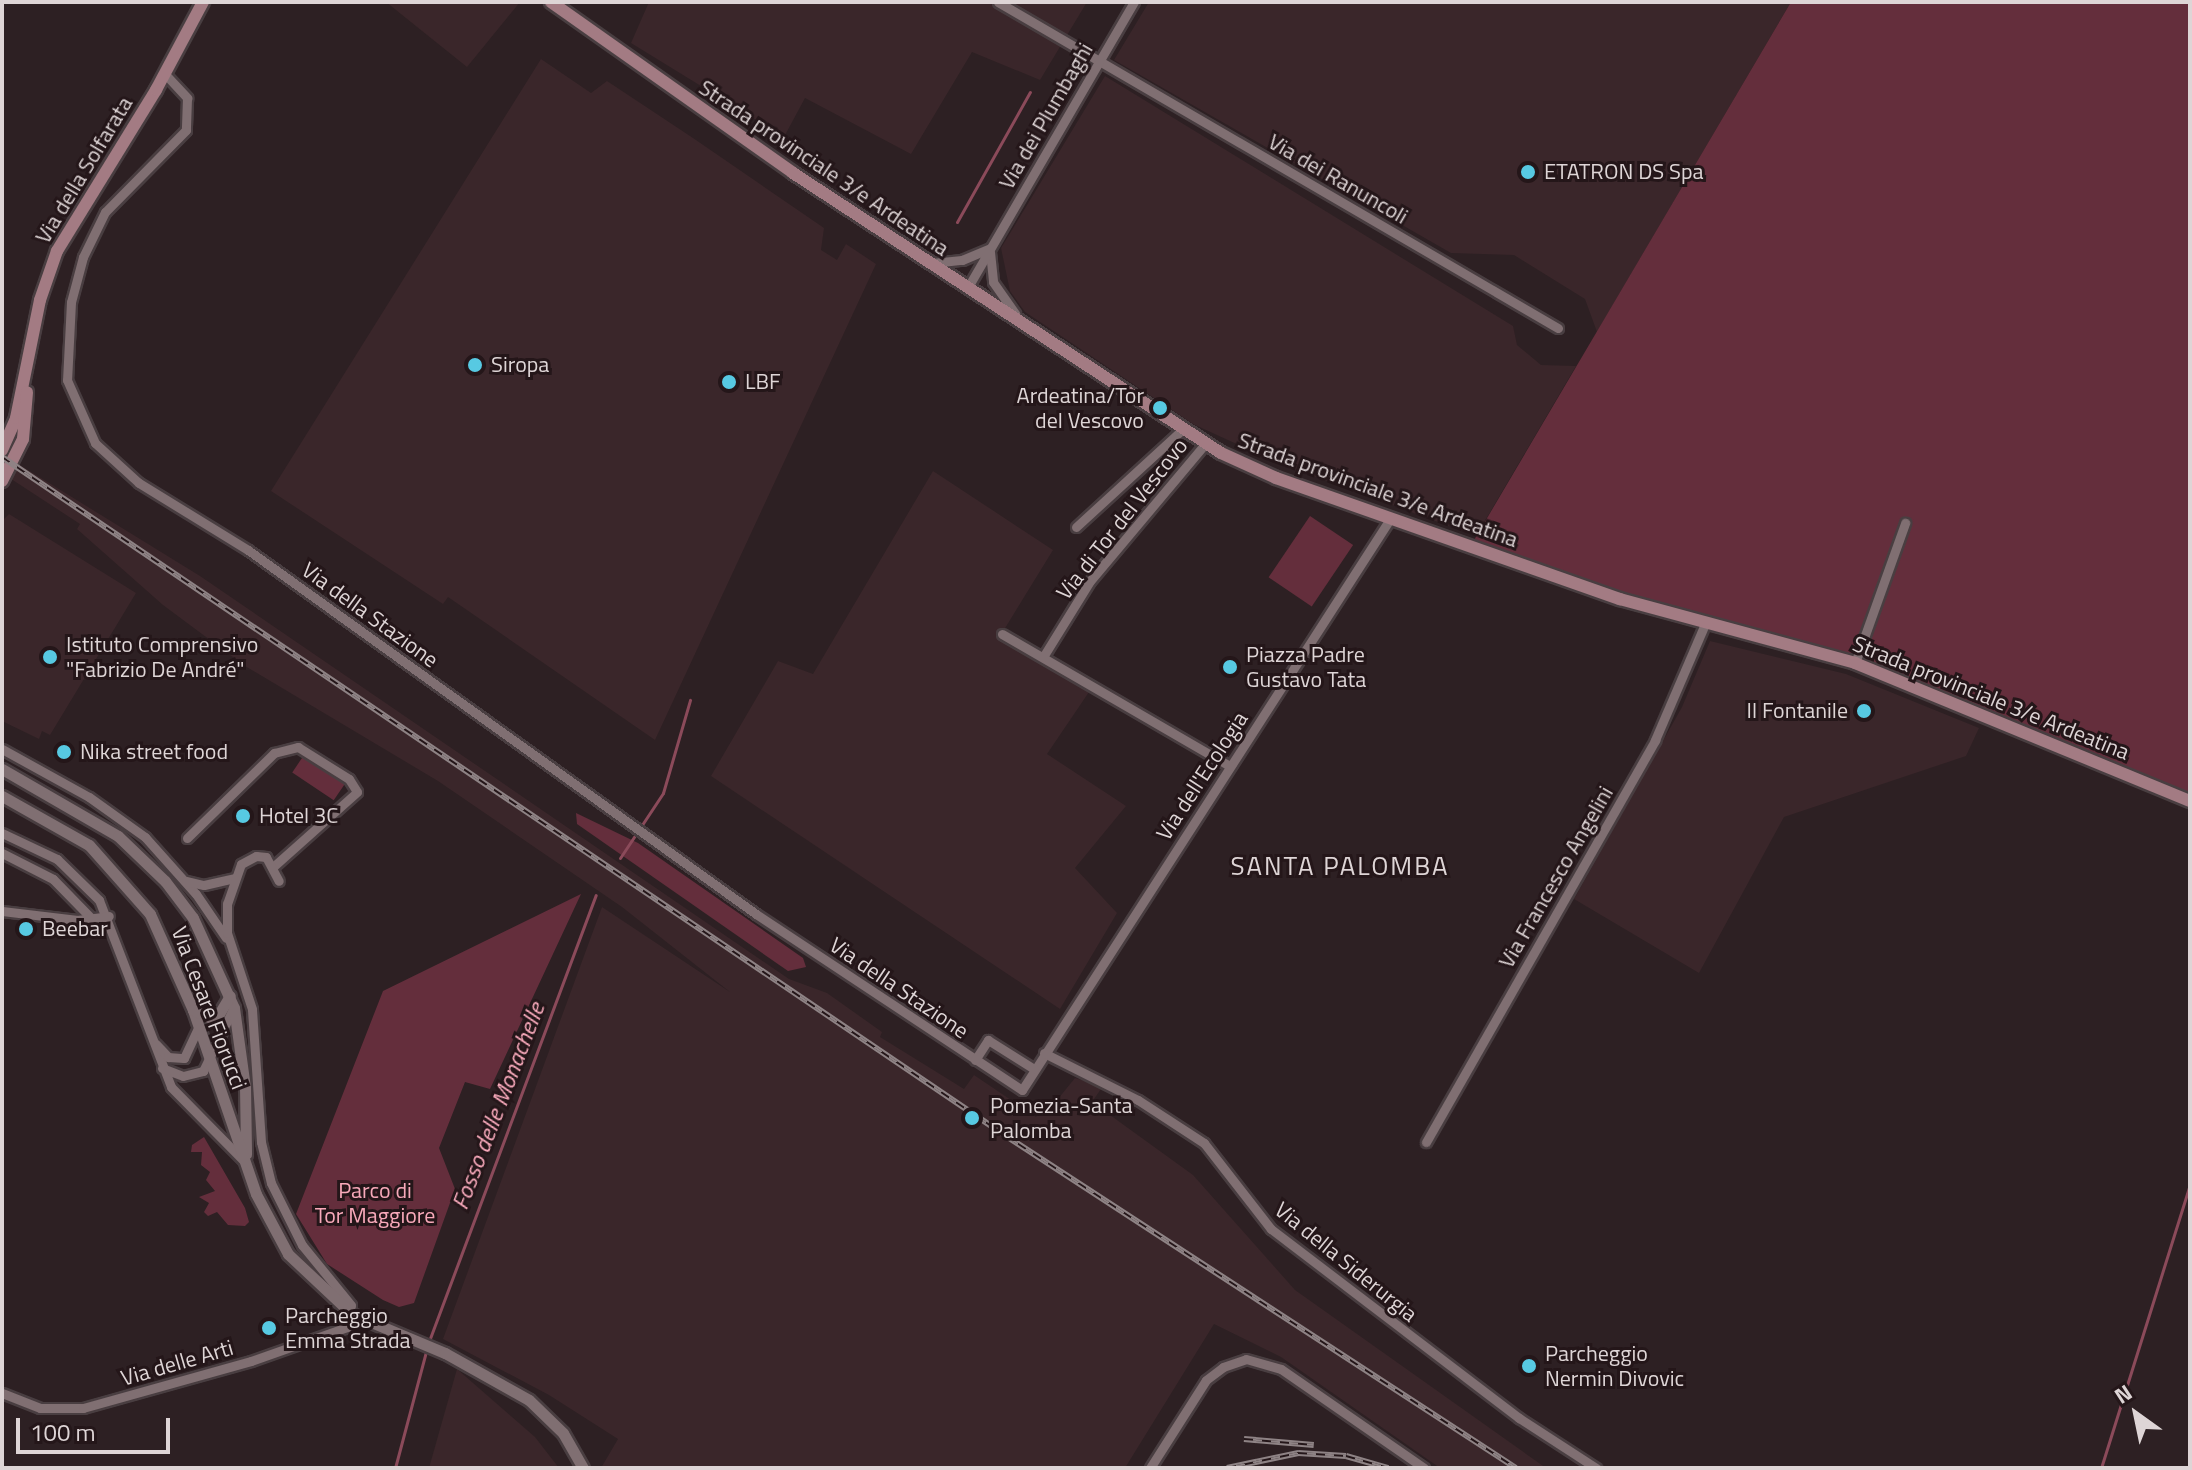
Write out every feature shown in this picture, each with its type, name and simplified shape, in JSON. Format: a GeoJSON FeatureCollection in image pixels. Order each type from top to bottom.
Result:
{"type":"FeatureCollection","features":[{"type":"Feature","properties":{"kind":"main road","name":"Via della Solfarata"},"geometry":{"type":"LineString","coordinates":[[2,450],[27,369],[40,300],[58,247],[165,74],[203,2]]}},
{"type":"Feature","properties":{"kind":"main road","name":"Strada provinciale 3/e Ardeatina"},"geometry":{"type":"LineString","coordinates":[[551,2],[662,85],[1205,444],[1276,478],[1390,519],[1705,624],[1855,663],[2190,801]]}},
{"type":"Feature","properties":{"kind":"main road","name":"Via della Solfarata"},"geometry":{"type":"LineString","coordinates":[[2,481],[24,436],[27,369]]}},
{"type":"Feature","properties":{"kind":"street","name":"Via dei Ranuncoli"},"geometry":{"type":"LineString","coordinates":[[998,2],[1558,328]]}},
{"type":"Feature","properties":{"kind":"street","name":"Via dei Plumbaghi"},"geometry":{"type":"LineString","coordinates":[[968,287],[1134,2]]}},
{"type":"Feature","properties":{"kind":"street","name":"Via della Stazione"},"geometry":{"type":"LineString","coordinates":[[165,74],[187,98],[186,130],[105,212],[83,257],[71,302],[66,372],[88,434],[139,483],[248,550],[638,830],[975,1060],[1022,1090],[1034,1069]]}},
{"type":"Feature","properties":{"kind":"street"},"geometry":{"type":"LineString","coordinates":[[930,262],[962,260],[990,248],[993,282],[1023,324]]}},
{"type":"Feature","properties":{"kind":"street"},"geometry":{"type":"LineString","coordinates":[[1076,527],[1183,429]]}},
{"type":"Feature","properties":{"kind":"street","name":"Via di Tor del Vescovo"},"geometry":{"type":"LineString","coordinates":[[1043,657],[1096,574],[1205,444]]}},
{"type":"Feature","properties":{"kind":"street","name":"Via dell'Ecologia"},"geometry":{"type":"LineString","coordinates":[[1044,1053],[1390,519]]}},
{"type":"Feature","properties":{"kind":"street"},"geometry":{"type":"LineString","coordinates":[[1855,663],[1905,523]]}},
{"type":"Feature","properties":{"kind":"street","name":"Via Francesco Angelini"},"geometry":{"type":"LineString","coordinates":[[1426,1142],[1655,740],[1705,624]]}},
{"type":"Feature","properties":{"kind":"street"},"geometry":{"type":"LineString","coordinates":[[1002,634],[1230,766]]}},
{"type":"Feature","properties":{"kind":"street"},"geometry":{"type":"LineString","coordinates":[[187,838],[274,753],[298,747],[349,779],[357,792],[274,866]]}},
{"type":"Feature","properties":{"kind":"street"},"geometry":{"type":"LineString","coordinates":[[2,766],[4,750],[122,819],[185,881],[215,920],[229,944],[252,1009],[261,1142],[274,1192],[296,1237],[350,1303],[352,1314]]}},
{"type":"Feature","properties":{"kind":"street","name":"Via Cesare Fiorucci"},"geometry":{"type":"LineString","coordinates":[[2,766],[112,831],[165,881],[199,929],[234,1008],[245,1087],[246,1163]]}},
{"type":"Feature","properties":{"kind":"street","name":"Via Cesare Fiorucci"},"geometry":{"type":"LineString","coordinates":[[2,796],[78,838],[121,878],[159,930],[193,1010],[246,1163],[282,1246],[352,1314],[445,1353],[543,1411],[583,1468]]}},
{"type":"Feature","properties":{"kind":"street"},"geometry":{"type":"LineString","coordinates":[[112,831],[122,819]]}},
{"type":"Feature","properties":{"kind":"street"},"geometry":{"type":"LineString","coordinates":[[2,833],[71,870],[109,916],[162,1068],[186,1107],[246,1163]]}},
{"type":"Feature","properties":{"kind":"street"},"geometry":{"type":"LineString","coordinates":[[2,853],[53,879],[91,918]]}},
{"type":"Feature","properties":{"kind":"street"},"geometry":{"type":"LineString","coordinates":[[229,944],[226,918],[234,878],[252,857],[266,857],[274,866],[279,881]]}},
{"type":"Feature","properties":{"kind":"street"},"geometry":{"type":"LineString","coordinates":[[185,881],[204,885],[234,878]]}},
{"type":"Feature","properties":{"kind":"street"},"geometry":{"type":"LineString","coordinates":[[2,911],[91,918],[109,916]]}},
{"type":"Feature","properties":{"kind":"street"},"geometry":{"type":"LineString","coordinates":[[199,929],[215,920]]}},
{"type":"Feature","properties":{"kind":"street"},"geometry":{"type":"LineString","coordinates":[[193,1010],[214,1016],[230,996]]}},
{"type":"Feature","properties":{"kind":"street"},"geometry":{"type":"LineString","coordinates":[[162,1068],[188,1076],[203,1071],[234,1008]]}},
{"type":"Feature","properties":{"kind":"street"},"geometry":{"type":"LineString","coordinates":[[150,1035],[164,1055],[180,1059],[193,1048],[198,1027]]}},
{"type":"Feature","properties":{"kind":"street"},"geometry":{"type":"LineString","coordinates":[[975,1060],[988,1040],[1034,1069],[1044,1053]]}},
{"type":"Feature","properties":{"kind":"street","name":"Via della Siderurgia"},"geometry":{"type":"LineString","coordinates":[[1044,1053],[1138,1100],[1204,1143],[1271,1229],[1519,1418],[1596,1468]]}},
{"type":"Feature","properties":{"kind":"street","name":"Via delle Arti"},"geometry":{"type":"LineString","coordinates":[[2,1393],[40,1408],[83,1408],[335,1333],[347,1327],[352,1314]]}},
{"type":"Feature","properties":{"kind":"street"},"geometry":{"type":"LineString","coordinates":[[1150,1468],[1206,1380],[1223,1367],[1246,1359],[1281,1369],[1424,1468]]}},
{"type":"Feature","properties":{"kind":"shaded area"},"geometry":{"type":"Polygon","coordinates":[[[386,2],[520,2],[467,67],[386,2]]]}},
{"type":"Feature","properties":{"kind":"shaded area"},"geometry":{"type":"Polygon","coordinates":[[[649,2],[1087,2],[1040,80],[972,52],[911,154],[805,98],[784,137],[631,43],[649,2]]]}},
{"type":"Feature","properties":{"kind":"shaded area"},"geometry":{"type":"Polygon","coordinates":[[[1149,2],[1791,2],[1597,332],[1585,299],[1514,255],[1451,253],[1114,60],[1149,2]]]}},
{"type":"Feature","properties":{"kind":"shaded area"},"geometry":{"type":"Polygon","coordinates":[[[541,59],[591,93],[607,81],[693,138],[824,228],[821,250],[837,260],[846,244],[876,264],[655,740],[448,597],[443,604],[271,491],[541,59]]]}},
{"type":"Feature","properties":{"kind":"shaded area"},"geometry":{"type":"Polygon","coordinates":[[[1105,76],[1513,326],[1517,345],[1541,365],[1576,366],[1476,536],[1278,463],[1193,424],[1025,312],[1010,291],[1001,248],[1105,76]]]}},
{"type":"Feature","properties":{"kind":"shaded area"},"geometry":{"type":"Polygon","coordinates":[[[2,454],[200,576],[789,979],[827,993],[882,1032],[880,1037],[964,1089],[974,1075],[1036,1117],[1040,1112],[1045,1115],[1075,1078],[1103,1086],[1092,1102],[1193,1175],[1295,1290],[1546,1468],[1440,1468],[1281,1357],[1214,1324],[1125,1468],[601,1468],[618,1439],[549,1395],[443,1339],[602,907],[730,992],[622,907],[438,781],[245,666],[163,605],[77,529],[80,524],[2,473],[2,454]]]}},
{"type":"Feature","properties":{"kind":"shaded area"},"geometry":{"type":"Polygon","coordinates":[[[933,471],[1053,550],[999,638],[1089,692],[1047,754],[1126,806],[1075,868],[1117,913],[1060,1009],[711,776],[778,661],[813,674],[933,471]]]}},
{"type":"Feature","properties":{"kind":"shaded area","name":"Istituto Comprensivo \"Fabrizio De André\""},"geometry":{"type":"Polygon","coordinates":[[[9,514],[136,593],[50,735],[42,731],[39,739],[2,721],[2,521],[9,514]]]}},
{"type":"Feature","properties":{"kind":"shaded area"},"geometry":{"type":"Polygon","coordinates":[[[1710,641],[1846,674],[1979,728],[1966,756],[1784,817],[1699,973],[1574,899],[1682,707],[1710,641]]]}},
{"type":"Feature","properties":{"kind":"shaded area"},"geometry":{"type":"Polygon","coordinates":[[[457,1369],[535,1437],[559,1468],[429,1468],[457,1369]]]}},
{"type":"Feature","properties":{"kind":"green space"},"geometry":{"type":"Polygon","coordinates":[[[1791,2],[2190,2],[2190,801],[1908,683],[1470,547],[1791,2]]]}},
{"type":"Feature","properties":{"kind":"green space"},"geometry":{"type":"Polygon","coordinates":[[[1310,516],[1353,545],[1312,606],[1269,577],[1310,516]]]}},
{"type":"Feature","properties":{"kind":"green space"},"geometry":{"type":"Polygon","coordinates":[[[304,755],[345,783],[334,800],[292,772],[304,755]]]}},
{"type":"Feature","properties":{"kind":"green space"},"geometry":{"type":"Polygon","coordinates":[[[576,813],[638,843],[803,958],[806,967],[788,971],[577,824],[576,813]]]}},
{"type":"Feature","properties":{"kind":"green space","name":"Parco di Tor Maggiore"},"geometry":{"type":"Polygon","coordinates":[[[581,894],[490,1089],[465,1082],[439,1148],[455,1189],[414,1303],[399,1307],[383,1300],[327,1264],[296,1214],[383,991],[581,894]]]}},
{"type":"Feature","properties":{"kind":"green space"},"geometry":{"type":"Polygon","coordinates":[[[204,1137],[245,1208],[249,1222],[245,1226],[228,1225],[217,1212],[208,1216],[204,1212],[209,1203],[199,1197],[215,1191],[206,1180],[210,1172],[201,1165],[202,1152],[191,1152],[192,1145],[204,1137]]]}},
{"type":"Feature","properties":{"kind":"waterway","name":"Fosso delle Monachelle"},"geometry":{"type":"LineString","coordinates":[[957,222],[1030,92]]}},
{"type":"Feature","properties":{"kind":"waterway","name":"Fosso delle Monachelle"},"geometry":{"type":"LineString","coordinates":[[620,858],[663,793],[690,700]]}},
{"type":"Feature","properties":{"kind":"waterway","name":"Fosso delle Monachelle"},"geometry":{"type":"LineString","coordinates":[[429,1341],[596,895]]}},
{"type":"Feature","properties":{"kind":"waterway"},"geometry":{"type":"LineString","coordinates":[[2101,1468],[2190,1184]]}},
{"type":"Feature","properties":{"kind":"waterway","name":"Fosso delle Monachelle"},"geometry":{"type":"LineString","coordinates":[[395,1468],[427,1348]]}},
{"type":"Feature","properties":{"kind":"railway"},"geometry":{"type":"LineString","coordinates":[[2,457],[1003,1134],[1516,1468]]}},
{"type":"Feature","properties":{"kind":"railway"},"geometry":{"type":"LineString","coordinates":[[1244,1439],[1314,1445]]}},
{"type":"Feature","properties":{"kind":"railway"},"geometry":{"type":"LineString","coordinates":[[1227,1468],[1298,1453],[1346,1456],[1388,1468]]}},
{"type":"Feature","properties":{"kind":"place","name":"ETATRON DS Spa"},"geometry":{"type":"Point","coordinates":[1528,172]}},
{"type":"Feature","properties":{"kind":"place","name":"Siropa"},"geometry":{"type":"Point","coordinates":[475,365]}},
{"type":"Feature","properties":{"kind":"place","name":"LBF"},"geometry":{"type":"Point","coordinates":[729,382]}},
{"type":"Feature","properties":{"kind":"place","name":"Ardeatina/Tor del Vescovo"},"geometry":{"type":"Point","coordinates":[1160,408]}},
{"type":"Feature","properties":{"kind":"place","name":"Istituto Comprensivo \"Fabrizio De André\""},"geometry":{"type":"Point","coordinates":[50,657]}},
{"type":"Feature","properties":{"kind":"place","name":"Piazza Padre Gustavo Tata"},"geometry":{"type":"Point","coordinates":[1230,667]}},
{"type":"Feature","properties":{"kind":"place","name":"Il Fontanile"},"geometry":{"type":"Point","coordinates":[1864,711]}},
{"type":"Feature","properties":{"kind":"place","name":"Nika street food"},"geometry":{"type":"Point","coordinates":[64,752]}},
{"type":"Feature","properties":{"kind":"place","name":"Hotel 3C"},"geometry":{"type":"Point","coordinates":[243,816]}},
{"type":"Feature","properties":{"kind":"place","name":"Beebar"},"geometry":{"type":"Point","coordinates":[26,929]}},
{"type":"Feature","properties":{"kind":"place","name":"Pomezia-Santa Palomba"},"geometry":{"type":"Point","coordinates":[972,1118]}},
{"type":"Feature","properties":{"kind":"place","name":"Parcheggio Emma Strada"},"geometry":{"type":"Point","coordinates":[269,1328]}},
{"type":"Feature","properties":{"kind":"place","name":"Parcheggio Nermin Divovic"},"geometry":{"type":"Point","coordinates":[1529,1366]}},
{"type":"Feature","properties":{"kind":"district","name":"SANTA PALOMBA"},"geometry":{"type":"Point","coordinates":[1340,866]}}]}
